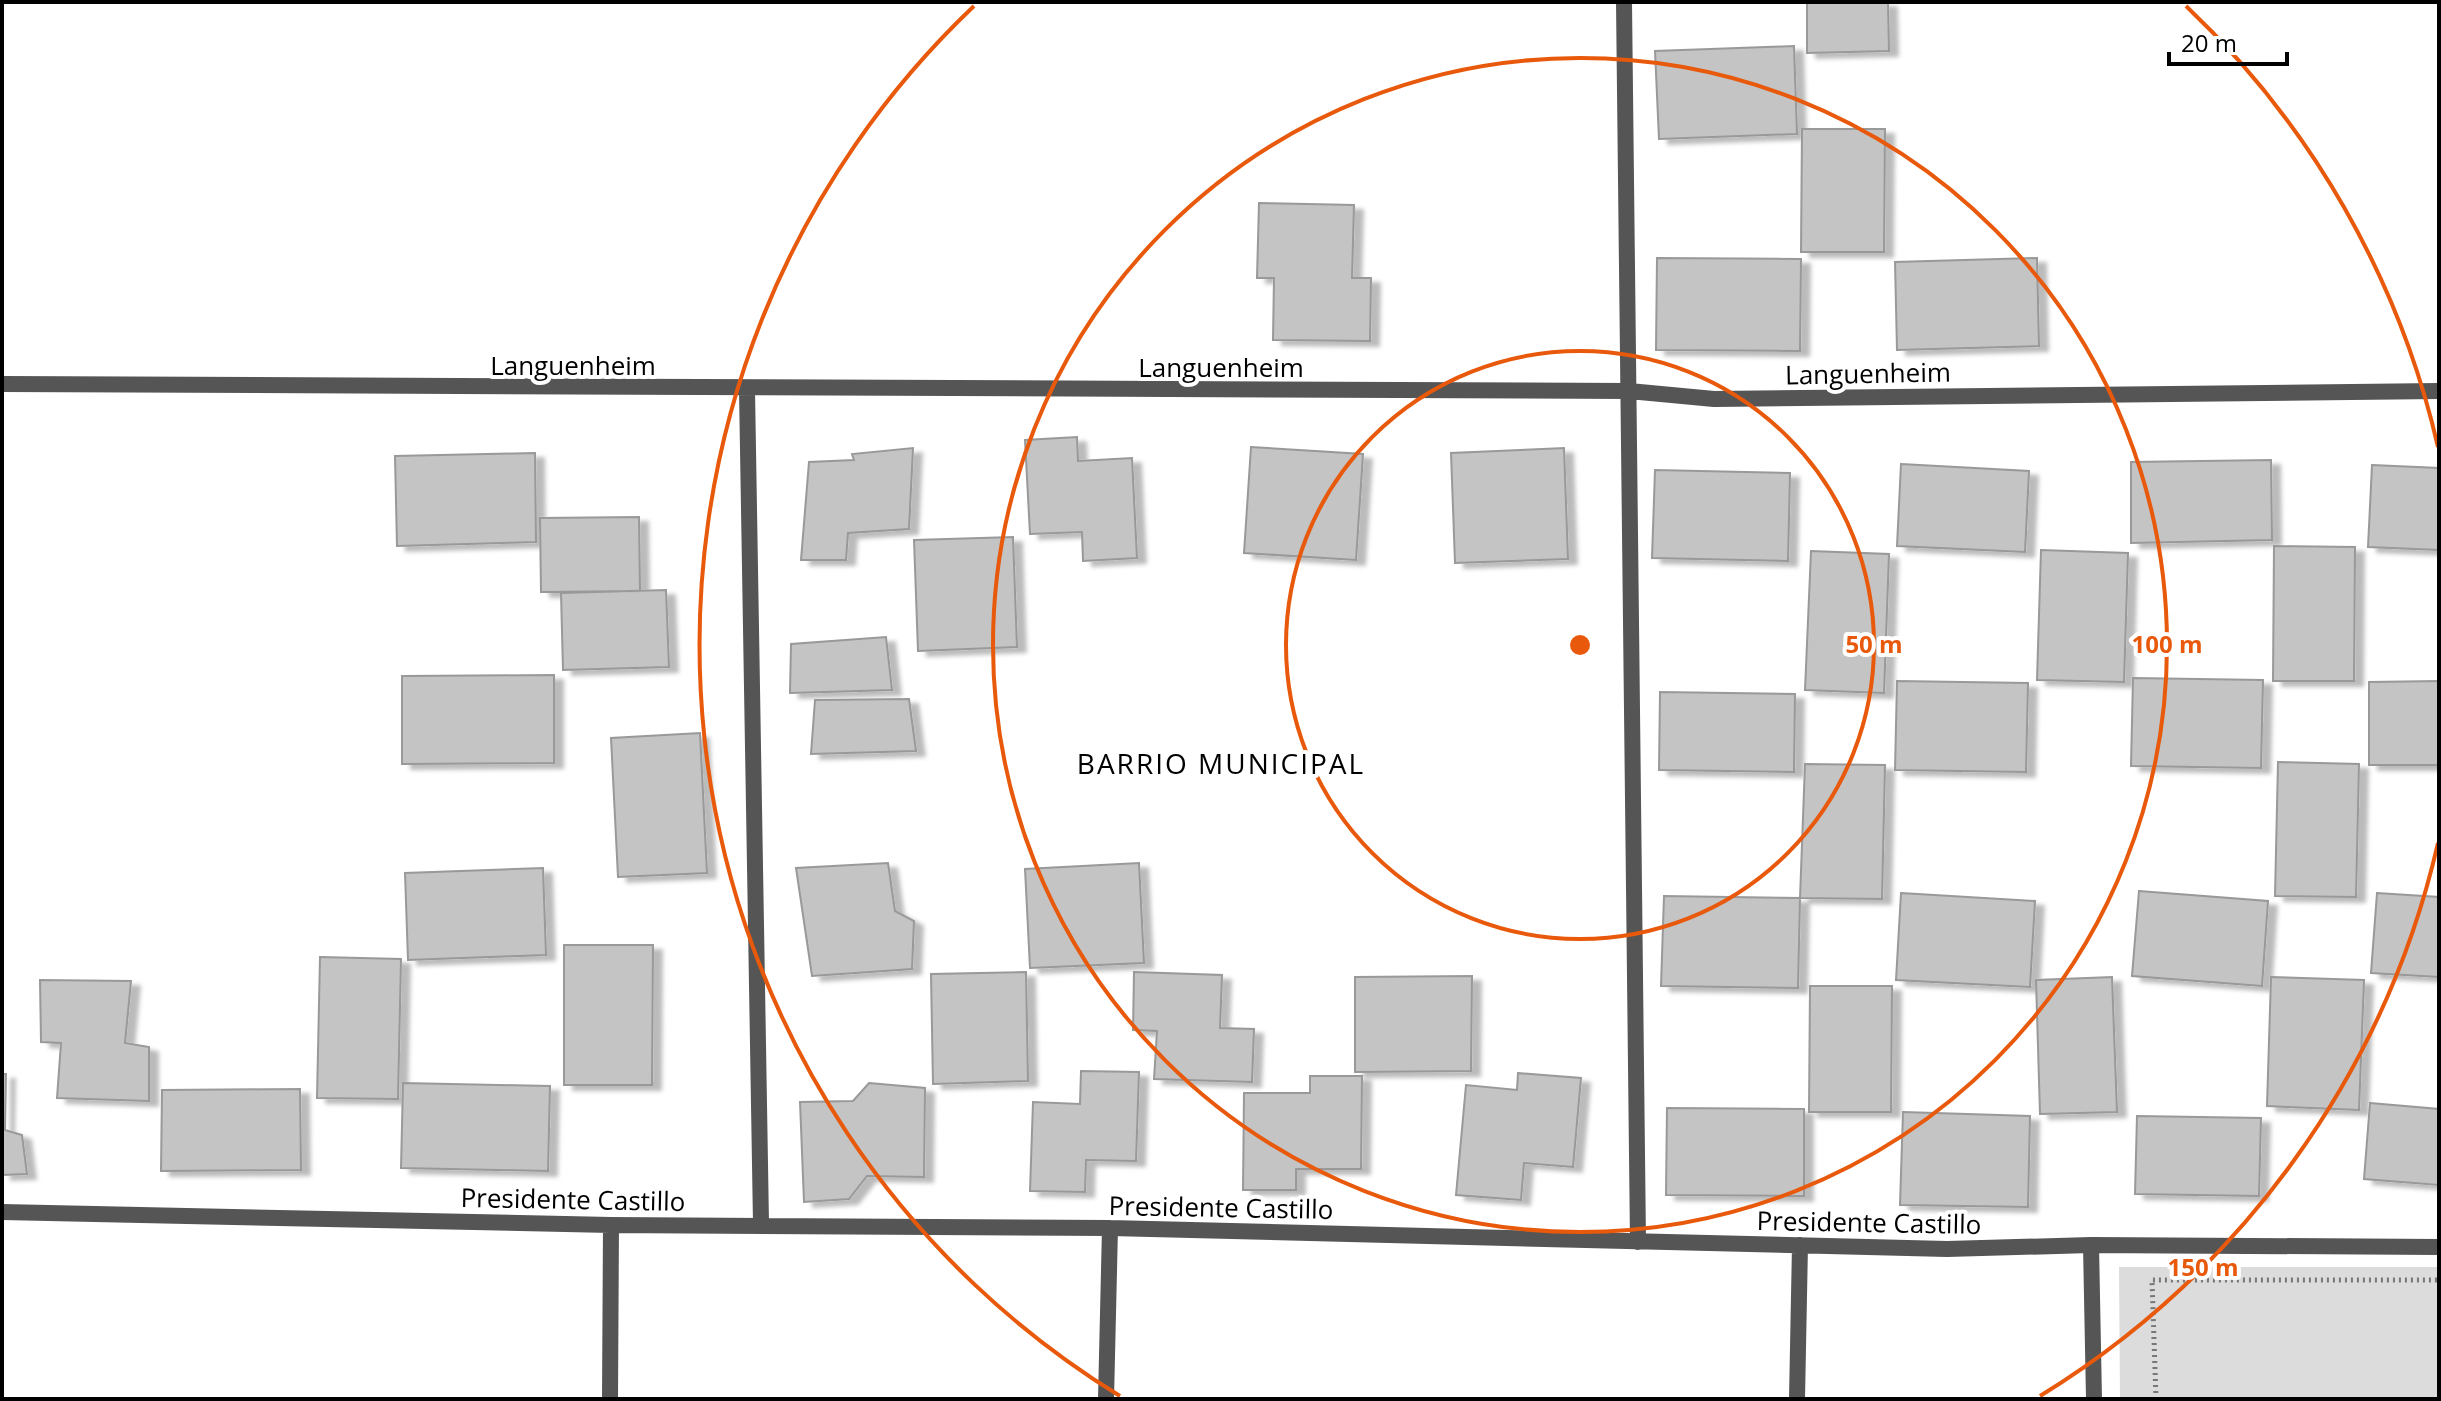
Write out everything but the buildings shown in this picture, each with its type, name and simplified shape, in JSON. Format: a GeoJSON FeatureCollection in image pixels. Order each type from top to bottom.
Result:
{"type":"FeatureCollection","features":[{"type":"Feature","properties":{"kind":"street"},"geometry":{"type":"LineString","coordinates":[[1624,2],[1638,1242]]}},
{"type":"Feature","properties":{"kind":"street","name":"Languenheim"},"geometry":{"type":"LineString","coordinates":[[2,384],[747,390],[1629,391],[1714,399],[2439,391]]}},
{"type":"Feature","properties":{"kind":"street"},"geometry":{"type":"LineString","coordinates":[[747,390],[761,1223]]}},
{"type":"Feature","properties":{"kind":"street","name":"Presidente Castillo"},"geometry":{"type":"LineString","coordinates":[[2,1212],[611,1225],[761,1223],[1110,1228],[1947,1249],[2091,1245],[2439,1247]]}},
{"type":"Feature","properties":{"kind":"street"},"geometry":{"type":"LineString","coordinates":[[610,1399],[611,1225]]}},
{"type":"Feature","properties":{"kind":"street"},"geometry":{"type":"LineString","coordinates":[[1106,1399],[1110,1228]]}},
{"type":"Feature","properties":{"kind":"street"},"geometry":{"type":"LineString","coordinates":[[1797,1399],[1800,1245]]}},
{"type":"Feature","properties":{"kind":"street"},"geometry":{"type":"LineString","coordinates":[[2091,1245],[2094,1399]]}},
{"type":"Feature","properties":{"kind":"path"},"geometry":{"type":"LineString","coordinates":[[2156,1399],[2152,1280],[2439,1280]]}},
{"type":"Feature","properties":{"kind":"shaded area"},"geometry":{"type":"Polygon","coordinates":[[[2119,1267],[2439,1267],[2439,1399],[2120,1399],[2119,1267]]]}},
{"type":"Feature","properties":{"kind":"district","name":"BARRIO MUNICIPAL"},"geometry":{"type":"Point","coordinates":[1221,763]}}]}
